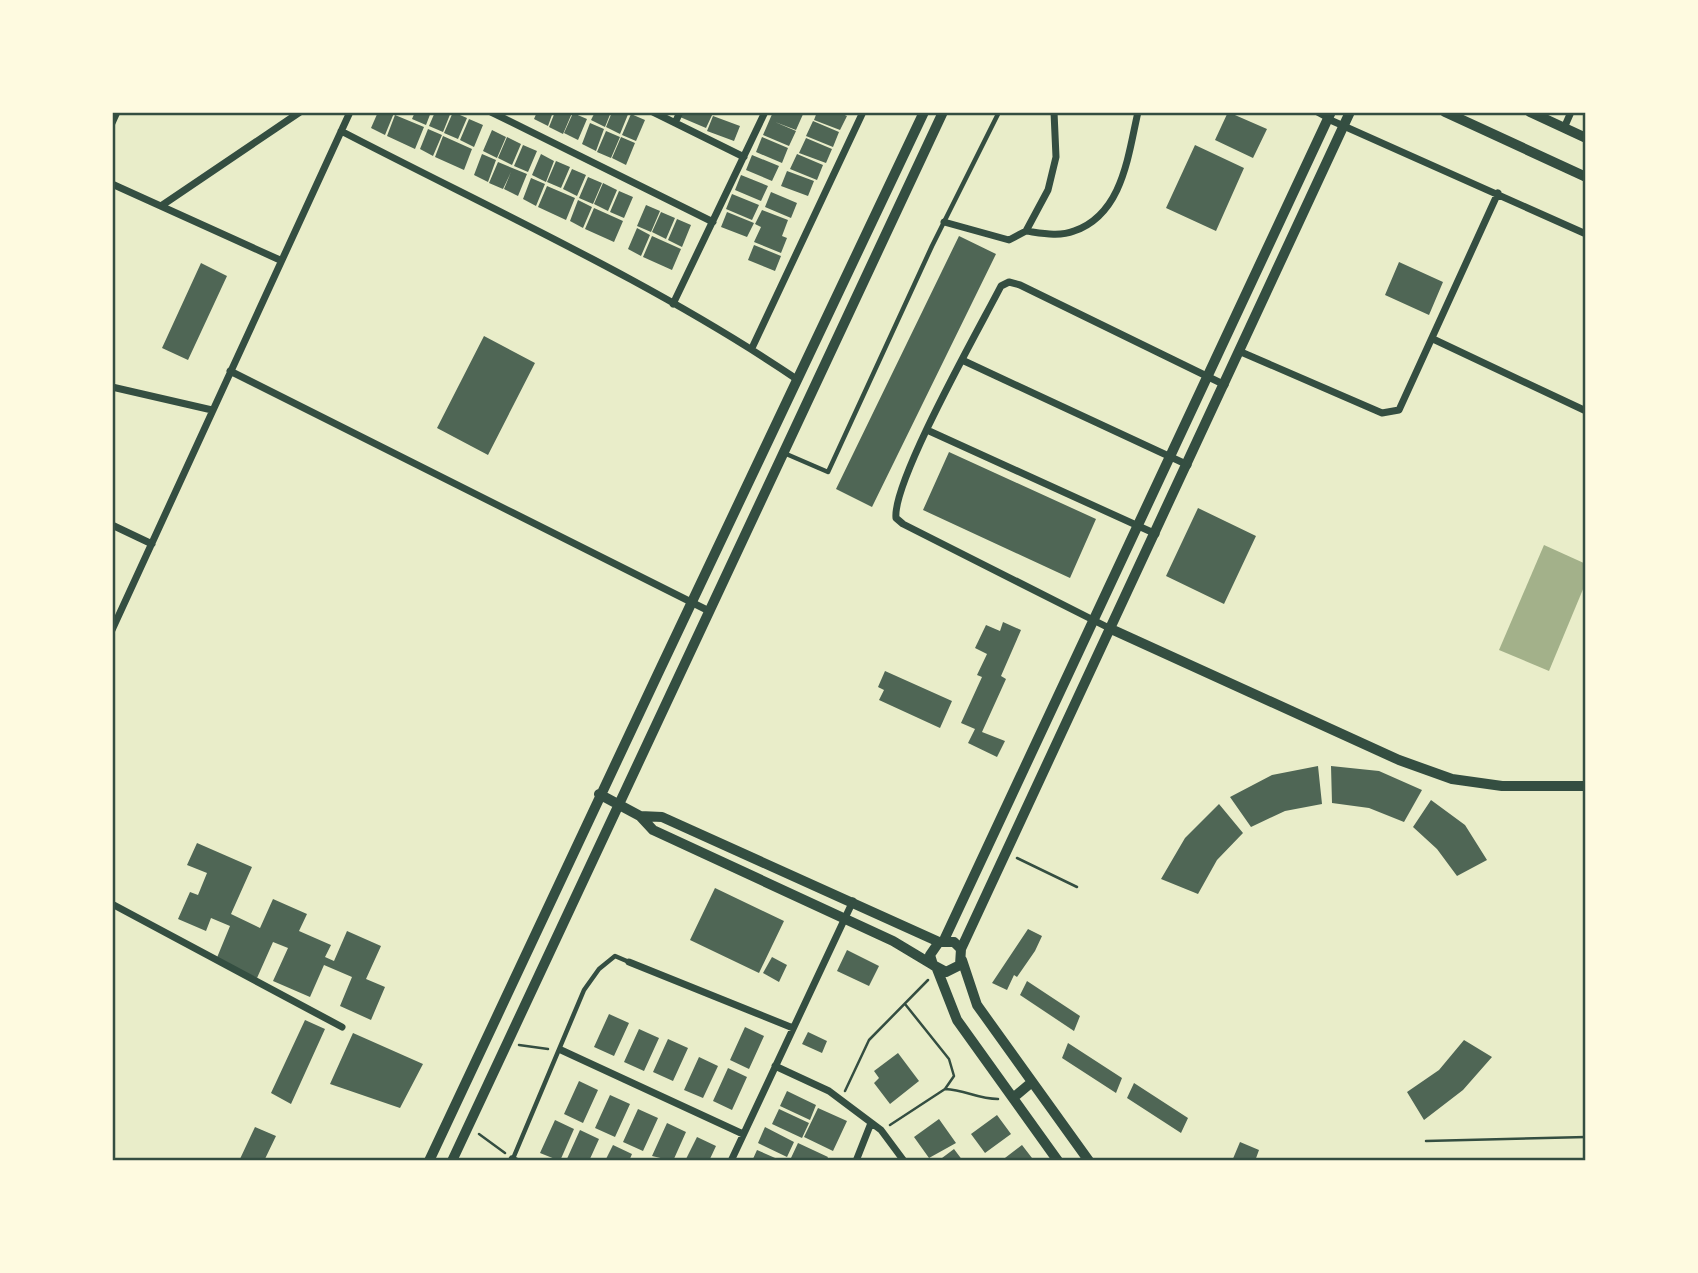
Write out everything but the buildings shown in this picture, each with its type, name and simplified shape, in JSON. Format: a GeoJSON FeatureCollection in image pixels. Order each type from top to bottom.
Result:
{"type":"FeatureCollection","features":[{"type":"Feature","properties":{"kind":"street"},"geometry":{"type":"LineString","coordinates":[[112,123],[117,112]]}},
{"type":"Feature","properties":{"kind":"street"},"geometry":{"type":"LineString","coordinates":[[161,206],[300,112]]}},
{"type":"Feature","properties":{"kind":"street"},"geometry":{"type":"LineString","coordinates":[[112,630],[350,112]]}},
{"type":"Feature","properties":{"kind":"street"},"geometry":{"type":"LineString","coordinates":[[491,112],[713,222]]}},
{"type":"Feature","properties":{"kind":"street"},"geometry":{"type":"LineString","coordinates":[[653,112],[744,157]]}},
{"type":"Feature","properties":{"kind":"street"},"geometry":{"type":"LineString","coordinates":[[675,123],[680,112]]}},
{"type":"Feature","properties":{"kind":"street"},"geometry":{"type":"LineString","coordinates":[[673,304],[765,112]]}},
{"type":"Feature","properties":{"kind":"street"},"geometry":{"type":"LineString","coordinates":[[752,348],[863,112]]}},
{"type":"Feature","properties":{"kind":"street"},"geometry":{"type":"LineString","coordinates":[[429,1161],[599,793],[693,604],[923,112]]}},
{"type":"Feature","properties":{"kind":"street"},"geometry":{"type":"LineString","coordinates":[[452,1161],[943,112]]}},
{"type":"Feature","properties":{"kind":"street"},"geometry":{"type":"LineString","coordinates":[[1026,231],[1055,172],[1054,112]]}},
{"type":"Feature","properties":{"kind":"street"},"geometry":{"type":"LineString","coordinates":[[944,222],[1009,240],[1026,231],[1073,232],[1086,225],[1109,205],[1124,174],[1138,112]]}},
{"type":"Feature","properties":{"kind":"street"},"geometry":{"type":"LineString","coordinates":[[599,793],[639,816],[653,830],[846,919],[935,968],[952,971],[1226,385],[1350,112]]}},
{"type":"Feature","properties":{"kind":"street"},"geometry":{"type":"LineString","coordinates":[[1445,112],[1586,177]]}},
{"type":"Feature","properties":{"kind":"street"},"geometry":{"type":"LineString","coordinates":[[1530,112],[1586,138]]}},
{"type":"Feature","properties":{"kind":"street"},"geometry":{"type":"LineString","coordinates":[[1564,128],[1571,112]]}},
{"type":"Feature","properties":{"kind":"street"},"geometry":{"type":"LineString","coordinates":[[1058,1161],[957,1020],[930,955],[941,941],[1330,115],[1345,125],[1586,233]]}},
{"type":"Feature","properties":{"kind":"street"},"geometry":{"type":"LineString","coordinates":[[341,131],[673,304],[752,348],[798,380]]}},
{"type":"Feature","properties":{"kind":"street"},"geometry":{"type":"LineString","coordinates":[[112,184],[281,260]]}},
{"type":"Feature","properties":{"kind":"street"},"geometry":{"type":"LineString","coordinates":[[1241,352],[1382,413],[1399,410],[1498,193]]}},
{"type":"Feature","properties":{"kind":"street"},"geometry":{"type":"LineString","coordinates":[[1226,385],[1009,282],[1001,286],[927,430],[900,490],[895,508],[896,517],[903,524],[1093,621],[1399,760],[1452,779],[1502,786],[1586,786]]}},
{"type":"Feature","properties":{"kind":"street"},"geometry":{"type":"LineString","coordinates":[[1433,339],[1586,411]]}},
{"type":"Feature","properties":{"kind":"street"},"geometry":{"type":"LineString","coordinates":[[962,360],[1188,465]]}},
{"type":"Feature","properties":{"kind":"street"},"geometry":{"type":"LineString","coordinates":[[230,371],[709,611]]}},
{"type":"Feature","properties":{"kind":"street"},"geometry":{"type":"LineString","coordinates":[[112,387],[212,410]]}},
{"type":"Feature","properties":{"kind":"street"},"geometry":{"type":"LineString","coordinates":[[927,430],[1156,534]]}},
{"type":"Feature","properties":{"kind":"street"},"geometry":{"type":"LineString","coordinates":[[112,524],[152,544]]}},
{"type":"Feature","properties":{"kind":"street"},"geometry":{"type":"LineString","coordinates":[[639,816],[662,817],[941,941],[954,942],[961,955],[977,1005],[1089,1161]]}},
{"type":"Feature","properties":{"kind":"street"},"geometry":{"type":"LineString","coordinates":[[730,1161],[853,901]]}},
{"type":"Feature","properties":{"kind":"street"},"geometry":{"type":"LineString","coordinates":[[112,904],[342,1027]]}},
{"type":"Feature","properties":{"kind":"street"},"geometry":{"type":"LineString","coordinates":[[629,962],[793,1028]]}},
{"type":"Feature","properties":{"kind":"street"},"geometry":{"type":"LineString","coordinates":[[561,1050],[743,1134]]}},
{"type":"Feature","properties":{"kind":"street"},"geometry":{"type":"LineString","coordinates":[[775,1066],[829,1091],[881,1130],[904,1161]]}},
{"type":"Feature","properties":{"kind":"street"},"geometry":{"type":"LineString","coordinates":[[1013,1098],[1032,1082]]}},
{"type":"Feature","properties":{"kind":"street"},"geometry":{"type":"LineString","coordinates":[[856,1161],[871,1122]]}},
{"type":"Feature","properties":{"kind":"lane"},"geometry":{"type":"LineString","coordinates":[[784,453],[828,472],[944,222],[999,112]]}},
{"type":"Feature","properties":{"kind":"lane"},"geometry":{"type":"LineString","coordinates":[[1315,112],[1330,115]]}},
{"type":"Feature","properties":{"kind":"lane"},"geometry":{"type":"LineString","coordinates":[[1319,139],[1335,146]]}},
{"type":"Feature","properties":{"kind":"lane"},"geometry":{"type":"LineString","coordinates":[[1297,184],[1314,192]]}},
{"type":"Feature","properties":{"kind":"lane"},"geometry":{"type":"LineString","coordinates":[[513,1160],[584,990],[599,969],[615,956],[629,962]]}},
{"type":"Feature","properties":{"kind":"path"},"geometry":{"type":"LineString","coordinates":[[1006,853],[1077,887]]}},
{"type":"Feature","properties":{"kind":"path"},"geometry":{"type":"LineString","coordinates":[[840,1100],[869,1040],[905,1004],[935,968]]}},
{"type":"Feature","properties":{"kind":"path"},"geometry":{"type":"LineString","coordinates":[[881,1130],[945,1089],[954,1076],[949,1059],[905,1004]]}},
{"type":"Feature","properties":{"kind":"path"},"geometry":{"type":"LineString","coordinates":[[507,1044],[561,1050]]}},
{"type":"Feature","properties":{"kind":"path"},"geometry":{"type":"LineString","coordinates":[[945,1089],[967,1090],[979,1099],[1013,1098]]}},
{"type":"Feature","properties":{"kind":"path"},"geometry":{"type":"LineString","coordinates":[[468,1125],[513,1160]]}},
{"type":"Feature","properties":{"kind":"path"},"geometry":{"type":"LineString","coordinates":[[1426,1141],[1586,1137]]}},
{"type":"Feature","properties":{"kind":"shaded area"},"geometry":{"type":"Polygon","coordinates":[[[1544,545],[1586,564],[1586,582],[1549,671],[1499,650],[1544,545]]]}}]}
